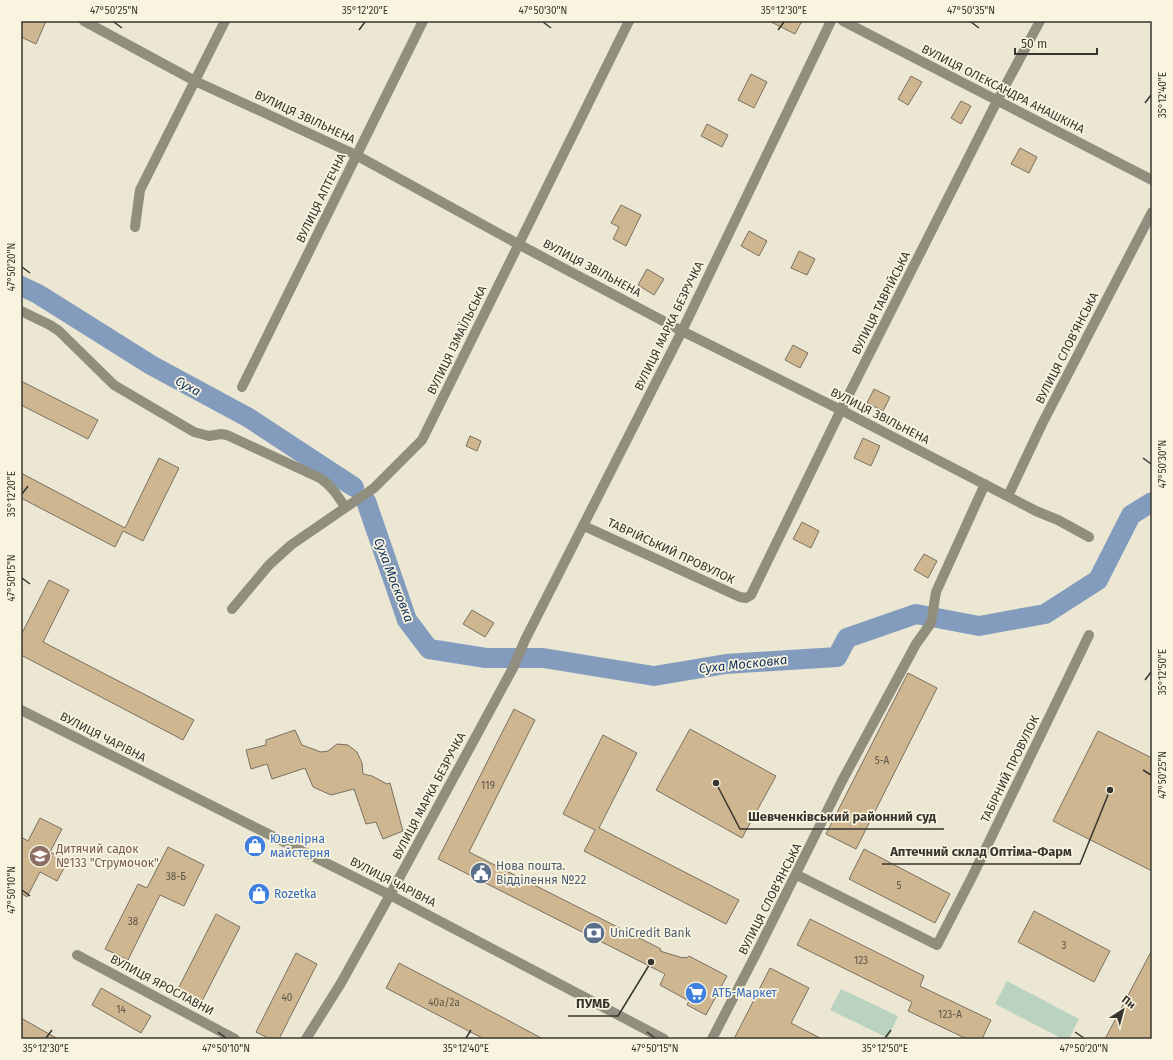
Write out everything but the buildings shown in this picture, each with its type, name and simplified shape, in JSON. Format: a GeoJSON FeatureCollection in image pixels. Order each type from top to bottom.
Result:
{"type":"FeatureCollection","features":[{"type":"Feature","properties":{"kind":"street","name":"ВУЛИЦЯ ЗВІЛЬНЕНА"},"geometry":{"type":"LineString","coordinates":[[84,21],[195,81],[356,155],[518,244],[682,331],[841,410],[1089,537]]}},
{"type":"Feature","properties":{"kind":"street"},"geometry":{"type":"LineString","coordinates":[[135,227],[140,190],[225,21]]}},
{"type":"Feature","properties":{"kind":"street","name":"ВУЛИЦЯ АПТЕЧНА"},"geometry":{"type":"LineString","coordinates":[[242,387],[423,21]]}},
{"type":"Feature","properties":{"kind":"street","name":"ВУЛИЦЯ ІЗМАЇЛЬСЬКА"},"geometry":{"type":"LineString","coordinates":[[232,609],[269,565],[291,544],[374,488],[422,440],[629,21]]}},
{"type":"Feature","properties":{"kind":"street","name":"ВУЛИЦЯ МАРКА БЕЗРУЧКА"},"geometry":{"type":"LineString","coordinates":[[306,1039],[341,982],[390,895],[513,668],[525,640],[682,331],[831,21]]}},
{"type":"Feature","properties":{"kind":"street","name":"ВУЛИЦЯ ОЛЕКСАНДРА АНАШКІНА"},"geometry":{"type":"LineString","coordinates":[[843,21],[1152,180]]}},
{"type":"Feature","properties":{"kind":"street","name":"ВУЛИЦЯ ТАВРІЙСЬКА"},"geometry":{"type":"LineString","coordinates":[[748,598],[752,593],[841,410],[997,101],[1040,21]]}},
{"type":"Feature","properties":{"kind":"street","name":"ВУЛИЦЯ СЛОВ’ЯНСЬКА"},"geometry":{"type":"LineString","coordinates":[[1008,496],[1046,417],[1152,212]]}},
{"type":"Feature","properties":{"kind":"street"},"geometry":{"type":"LineString","coordinates":[[21,312],[50,325],[59,331],[106,378],[114,384],[194,432],[209,436],[227,434],[320,478],[332,488],[345,507]]}},
{"type":"Feature","properties":{"kind":"street","name":"ВУЛИЦЯ СЛОВ’ЯНСЬКА"},"geometry":{"type":"LineString","coordinates":[[712,1039],[797,875],[842,781],[916,644],[931,623],[936,592],[985,484]]}},
{"type":"Feature","properties":{"kind":"street","name":"ТАВРІЙСЬКИЙ ПРОВУЛОК"},"geometry":{"type":"LineString","coordinates":[[584,526],[740,597],[748,598]]}},
{"type":"Feature","properties":{"kind":"street","name":"ТАБІРНИЙ ПРОВУЛОК"},"geometry":{"type":"LineString","coordinates":[[797,875],[937,945],[972,877],[1090,635]]}},
{"type":"Feature","properties":{"kind":"street","name":"ВУЛИЦЯ ЧАРІВНА"},"geometry":{"type":"LineString","coordinates":[[21,710],[390,895],[664,1039]]}},
{"type":"Feature","properties":{"kind":"street","name":"ВУЛИЦЯ ЯРОСЛАВНИ"},"geometry":{"type":"LineString","coordinates":[[77,955],[235,1039]]}},
{"type":"Feature","properties":{"kind":"green space"},"geometry":{"type":"Polygon","coordinates":[[[1007,981],[1079,1019],[1069,1039],[1063,1039],[995,1004],[1007,981]]]}},
{"type":"Feature","properties":{"kind":"green space"},"geometry":{"type":"Polygon","coordinates":[[[841,989],[898,1016],[888,1038],[830,1010],[841,989]]]}},
{"type":"Feature","properties":{"kind":"waterway","name":"Суха"},"geometry":{"type":"LineString","coordinates":[[21,286],[38,294],[151,365],[249,418],[354,487]]}},
{"type":"Feature","properties":{"kind":"waterway","name":"Суха Московка"},"geometry":{"type":"LineString","coordinates":[[366,501],[407,620],[429,649],[486,658],[543,658],[654,676],[726,664],[837,657],[847,638],[916,614],[979,626],[1045,614],[1098,580],[1131,515],[1152,502]]}},
{"type":"Feature","properties":{"kind":"place","name":"Шевченківський районний суд"},"geometry":{"type":"Point","coordinates":[716,783]}},
{"type":"Feature","properties":{"kind":"place","name":"Аптечний склад Оптіма-Фарм"},"geometry":{"type":"Point","coordinates":[1110,790]}},
{"type":"Feature","properties":{"kind":"place","name":"Ювелірна майстерня"},"geometry":{"type":"Point","coordinates":[255,846]}},
{"type":"Feature","properties":{"kind":"place","name":"Дитячий садок №133 \"Струмочок\""},"geometry":{"type":"Point","coordinates":[40,856]}},
{"type":"Feature","properties":{"kind":"place","name":"Нова пошта. Відділення №22"},"geometry":{"type":"Point","coordinates":[481,873]}},
{"type":"Feature","properties":{"kind":"place","name":"Rozetka"},"geometry":{"type":"Point","coordinates":[259,894]}},
{"type":"Feature","properties":{"kind":"place","name":"UniCredit Bank"},"geometry":{"type":"Point","coordinates":[594,933]}},
{"type":"Feature","properties":{"kind":"place","name":"ПУМБ"},"geometry":{"type":"Point","coordinates":[651,962]}},
{"type":"Feature","properties":{"kind":"place","name":"АТБ-Маркет"},"geometry":{"type":"Point","coordinates":[696,993]}}]}
